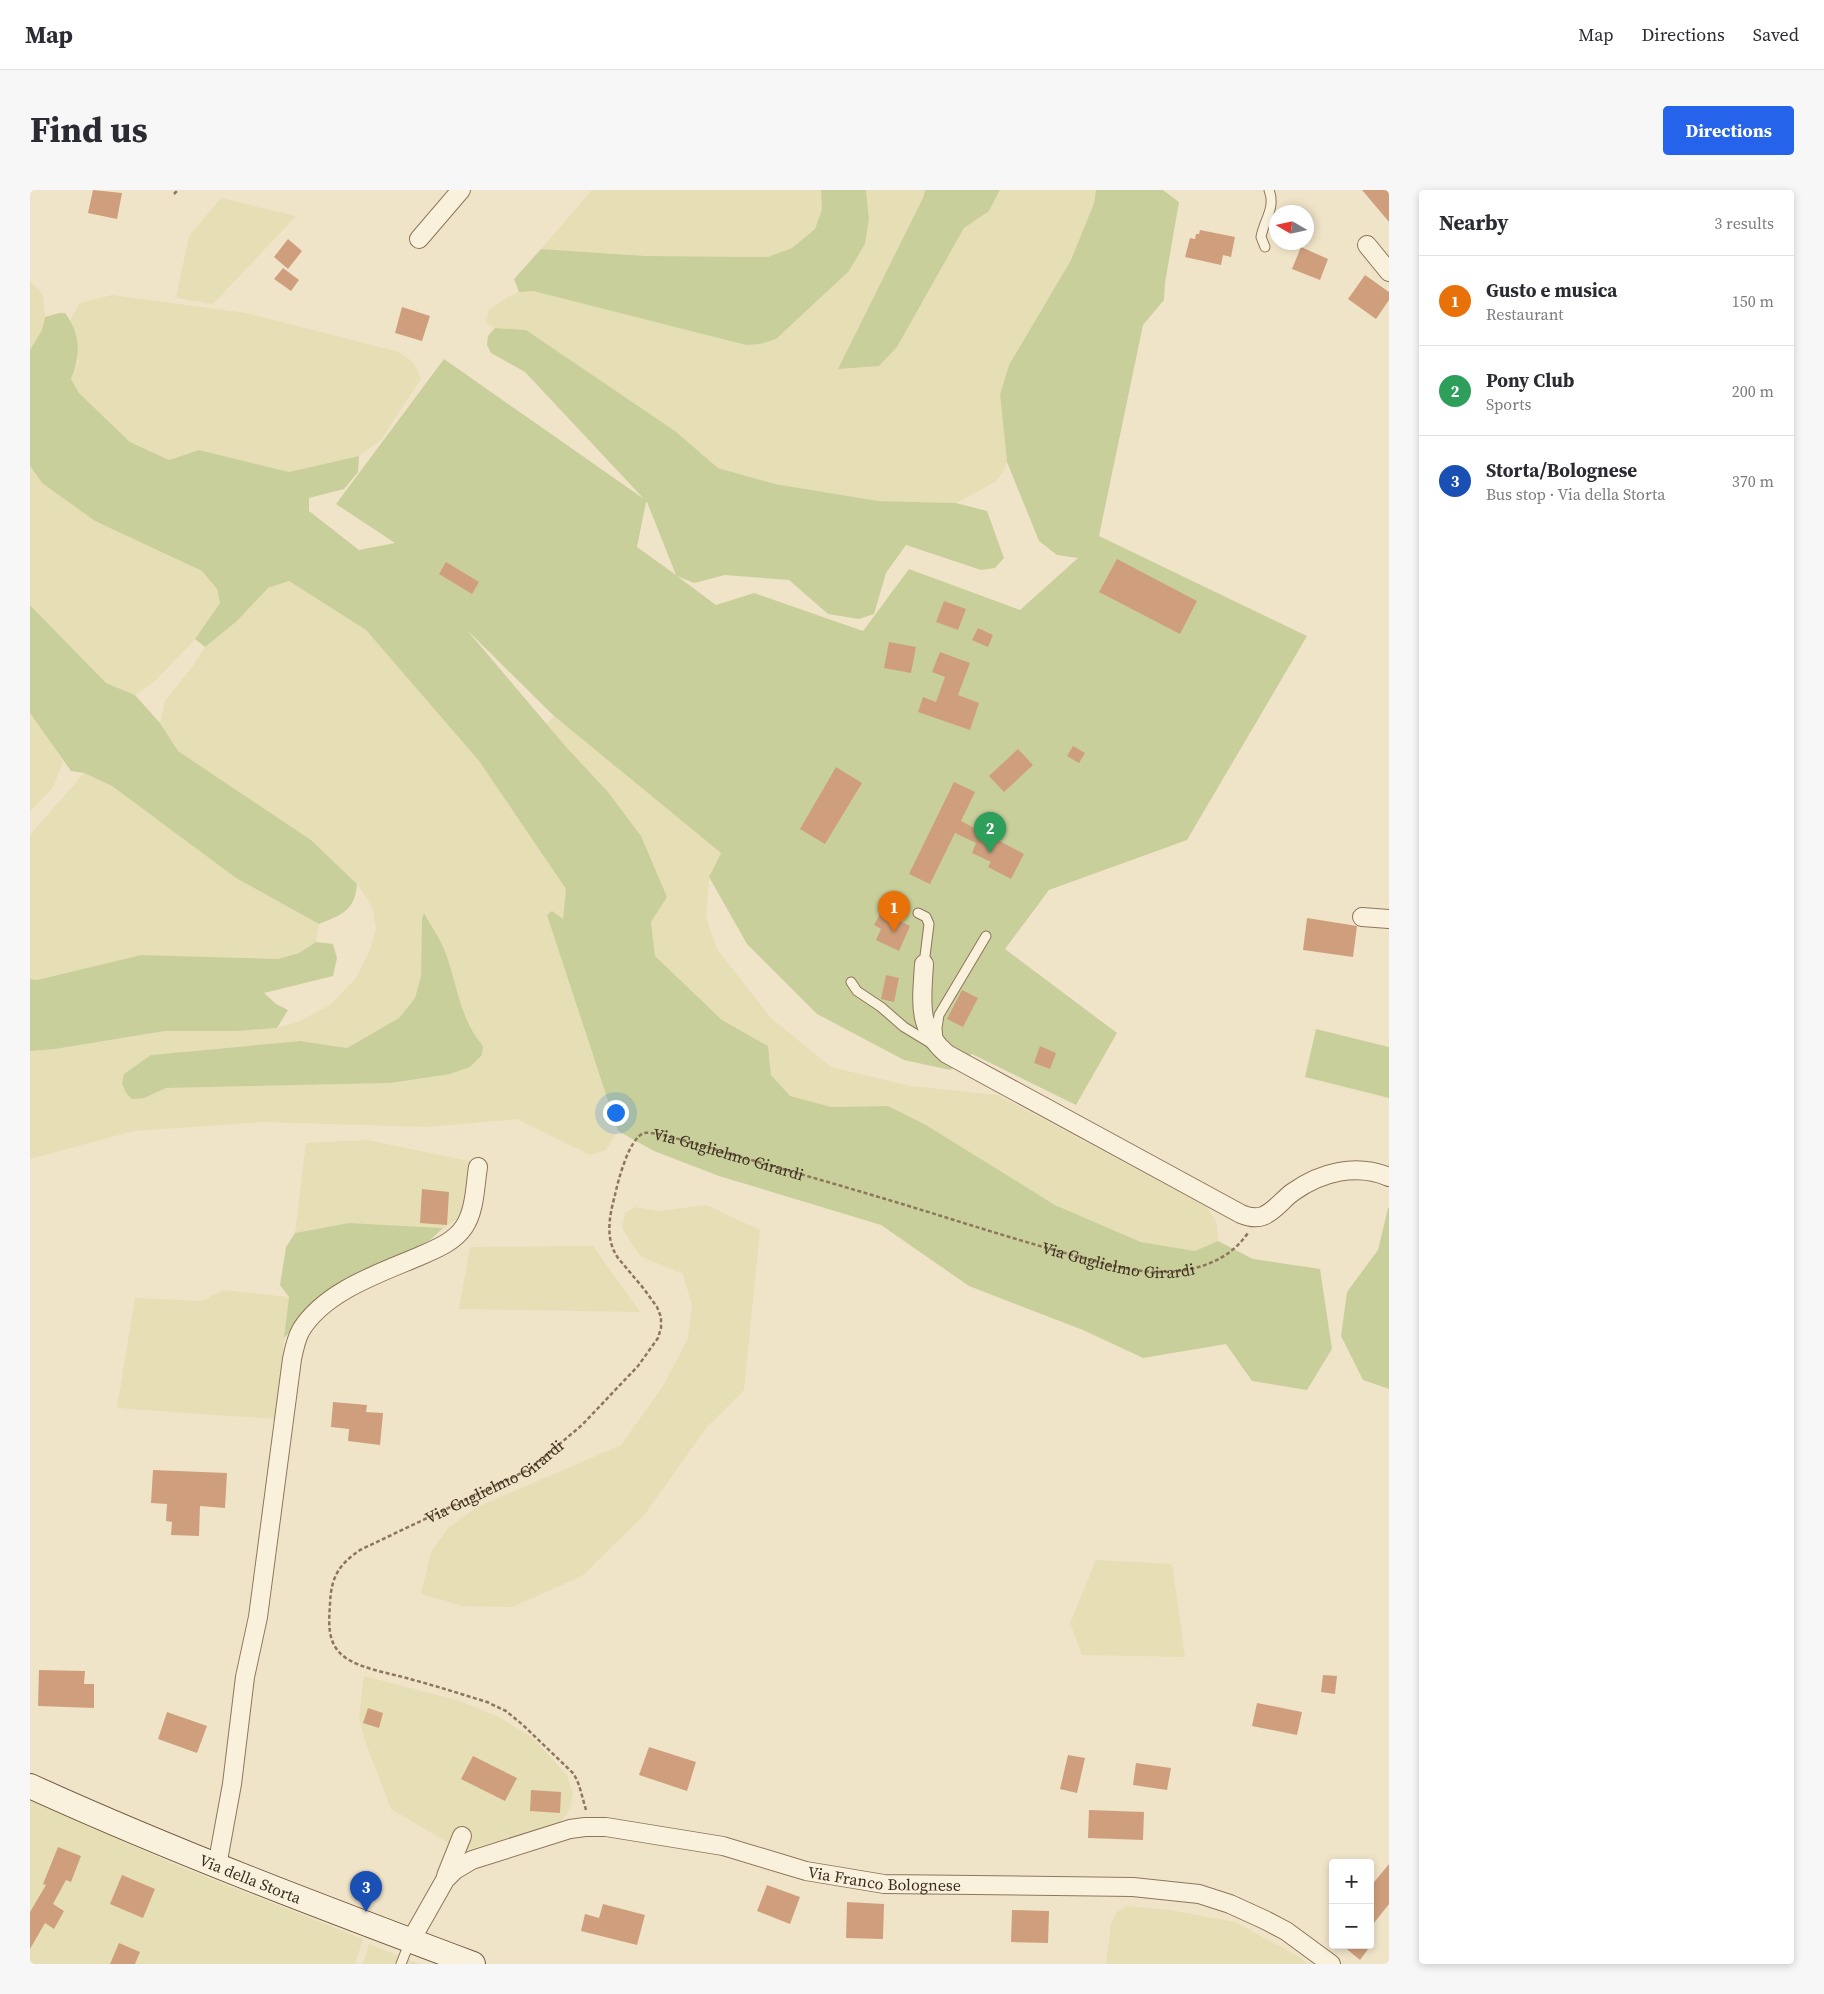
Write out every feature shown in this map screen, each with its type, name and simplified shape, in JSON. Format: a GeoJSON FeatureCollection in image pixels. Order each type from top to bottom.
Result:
{"type":"FeatureCollection","features":[{"type":"Feature","properties":{"kind":"main road","name":"Via della Storta"},"geometry":{"type":"LineString","coordinates":[[30,1786],[115,1825],[473,1964]]}},
{"type":"Feature","properties":{"kind":"street"},"geometry":{"type":"LineString","coordinates":[[419,239],[461,190]]}},
{"type":"Feature","properties":{"kind":"street"},"geometry":{"type":"LineString","coordinates":[[1367,245],[1389,272]]}},
{"type":"Feature","properties":{"kind":"street"},"geometry":{"type":"LineString","coordinates":[[1362,917],[1389,920]]}},
{"type":"Feature","properties":{"kind":"street"},"geometry":{"type":"LineString","coordinates":[[924,964],[922,1004],[924,1020],[928,1032],[943,1051],[1241,1214],[1256,1218],[1267,1214],[1300,1188],[1326,1175],[1358,1170],[1389,1177]]}},
{"type":"Feature","properties":{"kind":"street"},"geometry":{"type":"LineString","coordinates":[[245,1677],[258,1617],[266,1563],[292,1359],[301,1331],[315,1314],[350,1287],[440,1248],[456,1237],[468,1220],[478,1167]]}},
{"type":"Feature","properties":{"kind":"street"},"geometry":{"type":"LineString","coordinates":[[218,1866],[232,1784],[245,1677],[248,1602]]}},
{"type":"Feature","properties":{"kind":"street","name":"Via Franco Bolognese"},"geometry":{"type":"LineString","coordinates":[[411,1940],[441,1888],[455,1870],[472,1860],[570,1829],[606,1827],[723,1846],[806,1871],[884,1884],[1133,1887],[1199,1894],[1230,1904],[1286,1931],[1331,1964]]}},
{"type":"Feature","properties":{"kind":"street","name":"Via Franco Bolognese"},"geometry":{"type":"LineString","coordinates":[[441,1888],[462,1836]]}},
{"type":"Feature","properties":{"kind":"lane"},"geometry":{"type":"LineString","coordinates":[[1265,247],[1261,237],[1272,208],[1272,197],[1269,190]]}},
{"type":"Feature","properties":{"kind":"lane"},"geometry":{"type":"LineString","coordinates":[[918,912],[926,917],[929,924],[924,964]]}},
{"type":"Feature","properties":{"kind":"lane"},"geometry":{"type":"LineString","coordinates":[[943,1051],[937,1028],[939,1015],[986,936]]}},
{"type":"Feature","properties":{"kind":"lane"},"geometry":{"type":"LineString","coordinates":[[851,982],[857,991],[881,1007],[904,1027],[943,1051]]}},
{"type":"Feature","properties":{"kind":"lane"},"geometry":{"type":"LineString","coordinates":[[401,1964],[411,1940]]}},
{"type":"Feature","properties":{"kind":"path"},"geometry":{"type":"LineString","coordinates":[[174,194],[178,190]]}},
{"type":"Feature","properties":{"kind":"path","name":"Via Guglielmo Girardi"},"geometry":{"type":"LineString","coordinates":[[586,1827],[580,1785],[574,1774],[523,1724],[506,1711],[487,1702],[362,1665],[342,1655],[331,1639],[329,1622],[330,1602],[336,1574],[349,1557],[530,1469],[582,1425],[612,1395],[638,1366],[658,1338],[661,1322],[657,1307],[618,1258],[608,1236],[616,1187],[629,1151],[638,1137],[649,1133],[692,1142],[931,1212],[1038,1246],[1130,1270],[1168,1272],[1205,1267],[1222,1258],[1237,1246],[1247,1234],[1256,1218]]}},
{"type":"Feature","properties":{"kind":"shaded area"},"geometry":{"type":"Polygon","coordinates":[[[592,190],[821,190],[822,209],[815,229],[792,248],[768,257],[646,256],[541,249],[592,190]]]}},
{"type":"Feature","properties":{"kind":"shaded area"},"geometry":{"type":"Polygon","coordinates":[[[866,190],[925,190],[879,366],[897,347],[964,228],[989,211],[1000,190],[1096,190],[1094,203],[1071,260],[1009,365],[1000,394],[1007,462],[1003,472],[995,482],[956,503],[878,501],[775,484],[718,468],[675,431],[526,330],[495,328],[486,323],[489,310],[508,297],[519,292],[533,291],[746,345],[849,271],[865,244],[869,219],[866,190]]]}},
{"type":"Feature","properties":{"kind":"shaded area"},"geometry":{"type":"Polygon","coordinates":[[[221,198],[296,216],[213,304],[176,298],[189,236],[221,198]]]}},
{"type":"Feature","properties":{"kind":"shaded area"},"geometry":{"type":"Polygon","coordinates":[[[30,281],[43,295],[45,317],[42,330],[30,350],[30,281]]]}},
{"type":"Feature","properties":{"kind":"shaded area"},"geometry":{"type":"Polygon","coordinates":[[[112,295],[246,313],[399,352],[413,362],[421,379],[381,440],[359,456],[289,472],[199,450],[169,460],[130,442],[79,393],[71,379],[78,361],[77,338],[70,320],[80,303],[112,295]]]}},
{"type":"Feature","properties":{"kind":"shaded area"},"geometry":{"type":"Polygon","coordinates":[[[30,466],[42,483],[95,521],[202,571],[217,589],[220,603],[195,639],[155,681],[135,695],[106,683],[30,605],[30,466]]]}},
{"type":"Feature","properties":{"kind":"shaded area"},"geometry":{"type":"Polygon","coordinates":[[[289,581],[366,630],[479,761],[566,889],[563,920],[548,915],[618,1131],[606,1150],[590,1155],[517,1119],[428,1127],[263,1122],[134,1131],[30,1159],[30,1051],[55,1049],[165,1031],[237,1031],[277,1028],[300,1021],[330,1005],[356,978],[369,952],[376,929],[373,911],[357,884],[311,840],[178,751],[160,723],[165,701],[205,647],[236,622],[268,588],[289,581]],[[422,918],[421,976],[415,998],[399,1018],[347,1048],[300,1041],[151,1055],[166,1088],[390,1083],[483,1046],[475,1037],[463,1010],[445,952],[422,918]]]}},
{"type":"Feature","properties":{"kind":"shaded area"},"geometry":{"type":"Polygon","coordinates":[[[30,713],[63,762],[53,787],[30,812],[30,713]]]}},
{"type":"Feature","properties":{"kind":"shaded area"},"geometry":{"type":"Polygon","coordinates":[[[554,716],[721,853],[709,877],[706,917],[717,949],[771,1018],[831,1067],[910,1086],[998,1095],[1207,1207],[1217,1224],[1218,1241],[1195,1251],[1141,1242],[1055,1205],[926,1125],[888,1106],[831,1107],[790,1097],[771,1075],[768,1046],[722,1020],[655,956],[651,922],[666,897],[567,748],[547,724],[554,716]]]}},
{"type":"Feature","properties":{"kind":"shaded area"},"geometry":{"type":"Polygon","coordinates":[[[84,773],[112,786],[236,878],[319,924],[316,942],[299,953],[278,959],[141,955],[37,980],[30,979],[30,835],[84,773]]]}},
{"type":"Feature","properties":{"kind":"shaded area"},"geometry":{"type":"Polygon","coordinates":[[[367,1140],[469,1161],[461,1217],[443,1228],[349,1223],[295,1233],[306,1143],[367,1140]]]}},
{"type":"Feature","properties":{"kind":"shaded area"},"geometry":{"type":"Polygon","coordinates":[[[706,1205],[760,1230],[744,1390],[707,1427],[645,1514],[582,1576],[512,1607],[463,1606],[421,1594],[431,1552],[448,1528],[477,1507],[621,1445],[663,1386],[688,1338],[692,1306],[683,1274],[640,1256],[622,1228],[625,1213],[635,1207],[659,1211],[706,1205]]]}},
{"type":"Feature","properties":{"kind":"shaded area"},"geometry":{"type":"Polygon","coordinates":[[[593,1246],[640,1312],[459,1309],[470,1247],[593,1246]]]}},
{"type":"Feature","properties":{"kind":"shaded area"},"geometry":{"type":"Polygon","coordinates":[[[223,1290],[289,1297],[275,1419],[117,1408],[135,1298],[202,1301],[223,1290]]]}},
{"type":"Feature","properties":{"kind":"shaded area"},"geometry":{"type":"Polygon","coordinates":[[[1096,1560],[1172,1564],[1185,1657],[1082,1655],[1070,1623],[1096,1560]]]}},
{"type":"Feature","properties":{"kind":"shaded area"},"geometry":{"type":"Polygon","coordinates":[[[364,1676],[460,1701],[497,1716],[533,1738],[567,1775],[573,1793],[571,1806],[566,1815],[557,1825],[462,1851],[391,1809],[365,1741],[359,1716],[364,1676]]]}},
{"type":"Feature","properties":{"kind":"shaded area"},"geometry":{"type":"Polygon","coordinates":[[[30,1799],[176,1865],[363,1939],[355,1964],[30,1964],[30,1799]]]}},
{"type":"Feature","properties":{"kind":"shaded area"},"geometry":{"type":"Polygon","coordinates":[[[1127,1906],[1170,1910],[1235,1922],[1301,1958],[1307,1964],[1106,1964],[1111,1923],[1117,1912],[1127,1906]]]}},
{"type":"Feature","properties":{"kind":"shaded area"},"geometry":{"type":"Polygon","coordinates":[[[369,1944],[420,1964],[363,1964],[369,1944]]]}},
{"type":"Feature","properties":{"kind":"green space"},"geometry":{"type":"Polygon","coordinates":[[[821,190],[866,190],[869,219],[865,244],[849,271],[776,339],[760,344],[746,345],[533,291],[519,292],[514,279],[541,249],[646,256],[768,257],[792,248],[815,229],[822,209],[821,190]]]}},
{"type":"Feature","properties":{"kind":"green space"},"geometry":{"type":"Polygon","coordinates":[[[925,190],[1000,190],[989,211],[964,228],[897,347],[879,366],[838,369],[923,198],[925,190]]]}},
{"type":"Feature","properties":{"kind":"green space"},"geometry":{"type":"Polygon","coordinates":[[[1096,190],[1163,190],[1179,202],[1165,283],[1164,300],[1143,325],[1099,536],[1307,636],[1187,840],[1049,890],[1005,949],[1117,1033],[1076,1105],[972,1054],[950,1070],[904,1060],[817,1014],[747,944],[709,877],[721,853],[554,716],[467,630],[567,748],[608,792],[641,836],[667,897],[651,922],[655,956],[722,1020],[768,1046],[771,1075],[790,1096],[831,1107],[888,1106],[926,1125],[1055,1205],[1141,1242],[1195,1251],[1218,1241],[1253,1259],[1320,1269],[1332,1349],[1307,1390],[1252,1381],[1226,1344],[1143,1358],[1083,1330],[969,1286],[881,1225],[719,1176],[654,1151],[618,1131],[547,915],[552,911],[563,919],[566,889],[479,761],[366,630],[289,581],[268,588],[236,622],[205,647],[195,639],[220,603],[217,589],[202,571],[95,521],[42,483],[30,466],[30,350],[42,330],[45,317],[65,313],[74,329],[78,345],[77,362],[71,379],[79,393],[130,442],[169,460],[199,450],[289,472],[359,456],[358,472],[344,489],[309,498],[309,511],[359,550],[395,543],[336,504],[444,359],[644,499],[525,372],[491,353],[487,345],[488,336],[495,328],[526,330],[675,431],[718,468],[775,484],[878,501],[956,503],[987,511],[1004,558],[995,568],[981,570],[906,545],[886,573],[874,614],[859,619],[828,614],[789,580],[725,575],[694,583],[677,576],[716,605],[754,593],[863,631],[909,569],[1020,610],[1078,558],[1057,555],[1039,541],[1007,462],[1000,394],[1009,365],[1071,260],[1094,203],[1096,190]],[[647,502],[637,547],[676,575],[647,502]]]}},
{"type":"Feature","properties":{"kind":"green space"},"geometry":{"type":"Polygon","coordinates":[[[30,605],[106,683],[135,695],[160,723],[178,751],[311,840],[357,884],[356,893],[346,911],[319,924],[236,878],[112,786],[84,773],[71,771],[30,713],[30,605]]]}},
{"type":"Feature","properties":{"kind":"green space"},"geometry":{"type":"Polygon","coordinates":[[[424,913],[444,949],[469,1025],[483,1046],[482,1055],[470,1067],[450,1074],[390,1083],[166,1088],[144,1098],[132,1099],[126,1093],[122,1083],[124,1074],[151,1055],[300,1041],[347,1048],[399,1018],[415,998],[421,976],[422,918],[424,913]]]}},
{"type":"Feature","properties":{"kind":"green space"},"geometry":{"type":"Polygon","coordinates":[[[316,942],[333,944],[337,958],[333,976],[264,993],[276,1004],[288,1010],[277,1028],[237,1031],[165,1031],[55,1049],[30,1051],[30,979],[37,980],[141,955],[278,959],[299,953],[316,942]]]}},
{"type":"Feature","properties":{"kind":"green space"},"geometry":{"type":"Polygon","coordinates":[[[1316,1029],[1389,1047],[1389,1098],[1305,1077],[1316,1029]]]}},
{"type":"Feature","properties":{"kind":"green space"},"geometry":{"type":"Polygon","coordinates":[[[1388,1208],[1389,1389],[1363,1380],[1341,1336],[1347,1292],[1378,1250],[1388,1208]]]}},
{"type":"Feature","properties":{"kind":"green space"},"geometry":{"type":"Polygon","coordinates":[[[349,1223],[443,1228],[430,1240],[325,1296],[284,1338],[289,1297],[280,1285],[286,1247],[295,1233],[349,1223]]]}},
{"type":"Feature","properties":{"kind":"building"},"geometry":{"type":"Polygon","coordinates":[[[93,190],[122,193],[117,219],[88,213],[93,190]]]}},
{"type":"Feature","properties":{"kind":"building"},"geometry":{"type":"Polygon","coordinates":[[[1362,190],[1389,190],[1389,222],[1362,190]]]}},
{"type":"Feature","properties":{"kind":"building"},"geometry":{"type":"Polygon","coordinates":[[[1200,230],[1235,237],[1231,257],[1223,255],[1221,265],[1185,257],[1190,238],[1195,239],[1196,234],[1199,234],[1200,230]]]}},
{"type":"Feature","properties":{"kind":"building"},"geometry":{"type":"Polygon","coordinates":[[[288,239],[302,251],[288,269],[274,257],[288,239]]]}},
{"type":"Feature","properties":{"kind":"building"},"geometry":{"type":"Polygon","coordinates":[[[1300,250],[1308,250],[1328,259],[1320,280],[1292,269],[1300,250]]]}},
{"type":"Feature","properties":{"kind":"building"},"geometry":{"type":"Polygon","coordinates":[[[283,268],[299,280],[291,291],[274,279],[283,268]]]}},
{"type":"Feature","properties":{"kind":"building"},"geometry":{"type":"Polygon","coordinates":[[[1365,275],[1389,292],[1389,300],[1376,319],[1348,299],[1365,275]]]}},
{"type":"Feature","properties":{"kind":"building"},"geometry":{"type":"Polygon","coordinates":[[[402,307],[430,316],[422,341],[395,333],[402,307]]]}},
{"type":"Feature","properties":{"kind":"building"},"geometry":{"type":"Polygon","coordinates":[[[1117,559],[1197,601],[1180,634],[1099,592],[1117,559]]]}},
{"type":"Feature","properties":{"kind":"building"},"geometry":{"type":"Polygon","coordinates":[[[446,562],[479,582],[472,594],[439,574],[446,562]]]}},
{"type":"Feature","properties":{"kind":"building"},"geometry":{"type":"Polygon","coordinates":[[[944,601],[966,609],[958,630],[936,622],[944,601]]]}},
{"type":"Feature","properties":{"kind":"building"},"geometry":{"type":"Polygon","coordinates":[[[978,628],[993,635],[988,647],[972,640],[978,628]]]}},
{"type":"Feature","properties":{"kind":"building"},"geometry":{"type":"Polygon","coordinates":[[[889,642],[916,647],[911,673],[884,668],[889,642]]]}},
{"type":"Feature","properties":{"kind":"building"},"geometry":{"type":"Polygon","coordinates":[[[940,652],[970,663],[958,695],[979,703],[970,730],[918,712],[923,697],[936,702],[945,677],[932,672],[940,652]]]}},
{"type":"Feature","properties":{"kind":"building"},"geometry":{"type":"Polygon","coordinates":[[[1073,746],[1085,753],[1079,763],[1067,756],[1073,746]]]}},
{"type":"Feature","properties":{"kind":"building"},"geometry":{"type":"Polygon","coordinates":[[[1018,749],[1033,765],[1004,792],[989,776],[1018,749]]]}},
{"type":"Feature","properties":{"kind":"building"},"geometry":{"type":"Polygon","coordinates":[[[836,767],[862,783],[825,844],[800,829],[836,767]]]}},
{"type":"Feature","properties":{"kind":"building"},"geometry":{"type":"Polygon","coordinates":[[[954,782],[975,792],[961,821],[1024,854],[1011,879],[988,867],[991,862],[972,853],[976,843],[955,833],[930,884],[909,874],[954,782]]]}},
{"type":"Feature","properties":{"kind":"building"},"geometry":{"type":"Polygon","coordinates":[[[881,912],[910,926],[899,951],[876,940],[881,929],[874,925],[881,912]]]}},
{"type":"Feature","properties":{"kind":"building"},"geometry":{"type":"Polygon","coordinates":[[[1307,918],[1357,926],[1353,957],[1303,950],[1307,918]]]}},
{"type":"Feature","properties":{"kind":"building"},"geometry":{"type":"Polygon","coordinates":[[[886,975],[899,978],[894,1002],[881,999],[886,975]]]}},
{"type":"Feature","properties":{"kind":"building"},"geometry":{"type":"Polygon","coordinates":[[[962,990],[978,998],[963,1027],[947,1019],[962,990]]]}},
{"type":"Feature","properties":{"kind":"building"},"geometry":{"type":"Polygon","coordinates":[[[1040,1046],[1056,1053],[1050,1069],[1034,1063],[1040,1046]]]}},
{"type":"Feature","properties":{"kind":"building"},"geometry":{"type":"Polygon","coordinates":[[[422,1189],[449,1192],[447,1225],[420,1223],[422,1189]]]}},
{"type":"Feature","properties":{"kind":"building"},"geometry":{"type":"Polygon","coordinates":[[[333,1402],[367,1405],[366,1412],[383,1413],[380,1445],[348,1441],[349,1429],[331,1427],[333,1402]]]}},
{"type":"Feature","properties":{"kind":"building"},"geometry":{"type":"Polygon","coordinates":[[[153,1470],[227,1473],[225,1508],[200,1506],[199,1536],[171,1535],[172,1522],[166,1521],[167,1504],[151,1503],[153,1470]]]}},
{"type":"Feature","properties":{"kind":"building"},"geometry":{"type":"Polygon","coordinates":[[[39,1670],[85,1671],[84,1684],[94,1684],[94,1708],[38,1706],[39,1670]]]}},
{"type":"Feature","properties":{"kind":"building"},"geometry":{"type":"Polygon","coordinates":[[[1323,1675],[1337,1676],[1335,1694],[1321,1692],[1323,1675]]]}},
{"type":"Feature","properties":{"kind":"building"},"geometry":{"type":"Polygon","coordinates":[[[1257,1703],[1302,1712],[1297,1735],[1252,1726],[1257,1703]]]}},
{"type":"Feature","properties":{"kind":"building"},"geometry":{"type":"Polygon","coordinates":[[[368,1708],[383,1713],[379,1728],[363,1723],[368,1708]]]}},
{"type":"Feature","properties":{"kind":"building"},"geometry":{"type":"Polygon","coordinates":[[[167,1712],[207,1726],[197,1753],[158,1739],[167,1712]]]}},
{"type":"Feature","properties":{"kind":"building"},"geometry":{"type":"Polygon","coordinates":[[[649,1747],[696,1762],[687,1791],[639,1775],[649,1747]]]}},
{"type":"Feature","properties":{"kind":"building"},"geometry":{"type":"Polygon","coordinates":[[[1068,1755],[1085,1758],[1077,1793],[1060,1789],[1068,1755]]]}},
{"type":"Feature","properties":{"kind":"building"},"geometry":{"type":"Polygon","coordinates":[[[473,1756],[517,1778],[505,1801],[461,1779],[473,1756]]]}},
{"type":"Feature","properties":{"kind":"building"},"geometry":{"type":"Polygon","coordinates":[[[1136,1763],[1171,1768],[1167,1790],[1133,1785],[1136,1763]]]}},
{"type":"Feature","properties":{"kind":"building"},"geometry":{"type":"Polygon","coordinates":[[[531,1790],[561,1792],[560,1813],[530,1811],[531,1790]]]}},
{"type":"Feature","properties":{"kind":"building"},"geometry":{"type":"Polygon","coordinates":[[[1089,1810],[1144,1812],[1143,1840],[1088,1838],[1089,1810]]]}},
{"type":"Feature","properties":{"kind":"building"},"geometry":{"type":"Polygon","coordinates":[[[58,1847],[81,1856],[71,1882],[66,1880],[53,1904],[64,1911],[54,1929],[45,1923],[30,1949],[30,1912],[46,1885],[43,1884],[58,1847]]]}},
{"type":"Feature","properties":{"kind":"building"},"geometry":{"type":"Polygon","coordinates":[[[1389,1864],[1389,1904],[1374,1923],[1374,1904],[1374,1882],[1389,1864]]]}},
{"type":"Feature","properties":{"kind":"building"},"geometry":{"type":"Polygon","coordinates":[[[122,1875],[155,1889],[143,1918],[110,1904],[122,1875]]]}},
{"type":"Feature","properties":{"kind":"building"},"geometry":{"type":"Polygon","coordinates":[[[767,1885],[800,1897],[790,1924],[757,1911],[767,1885]]]}},
{"type":"Feature","properties":{"kind":"building"},"geometry":{"type":"Polygon","coordinates":[[[847,1902],[884,1904],[883,1939],[846,1938],[847,1902]]]}},
{"type":"Feature","properties":{"kind":"building"},"geometry":{"type":"Polygon","coordinates":[[[603,1904],[645,1915],[637,1945],[581,1931],[585,1914],[599,1918],[603,1904]]]}},
{"type":"Feature","properties":{"kind":"building"},"geometry":{"type":"Polygon","coordinates":[[[1012,1910],[1049,1911],[1048,1943],[1011,1942],[1012,1910]]]}},
{"type":"Feature","properties":{"kind":"building"},"geometry":{"type":"Polygon","coordinates":[[[119,1943],[140,1952],[135,1964],[110,1964],[119,1943]]]}},
{"type":"Feature","properties":{"kind":"building"},"geometry":{"type":"Polygon","coordinates":[[[1347,1949],[1368,1949],[1360,1960],[1347,1949]]]}},
{"type":"Feature","properties":{"kind":"place","name":"Pony Club"},"geometry":{"type":"Point","coordinates":[990,853]}},
{"type":"Feature","properties":{"kind":"place","name":"Gusto e musica"},"geometry":{"type":"Point","coordinates":[894,932]}},
{"type":"Feature","properties":{"kind":"place","name":"Storta/Bolognese"},"geometry":{"type":"Point","coordinates":[366,1912]}}]}
